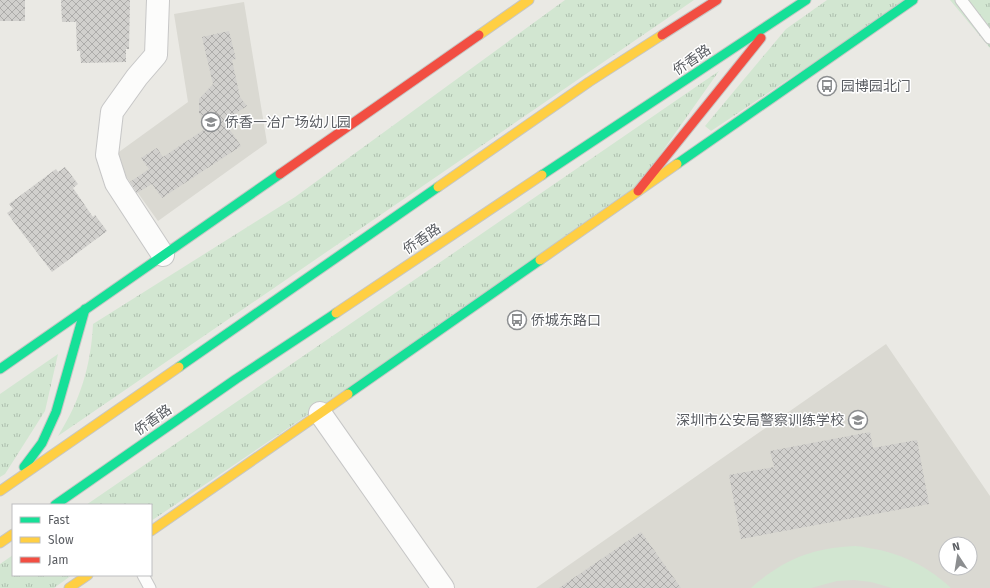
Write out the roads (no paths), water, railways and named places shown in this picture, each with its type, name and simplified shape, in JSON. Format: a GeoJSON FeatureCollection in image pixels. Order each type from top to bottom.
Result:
{"type":"FeatureCollection","features":[{"type":"Feature","properties":{"kind":"main road"},"geometry":{"type":"LineString","coordinates":[[0,369],[529,0]]}},
{"type":"Feature","properties":{"kind":"main road","name":"侨香路"},"geometry":{"type":"LineString","coordinates":[[0,491],[582,87],[717,0]]}},
{"type":"Feature","properties":{"kind":"main road","name":"侨香路"},"geometry":{"type":"LineString","coordinates":[[56,504],[236,379],[806,0]]}},
{"type":"Feature","properties":{"kind":"main road"},"geometry":{"type":"LineString","coordinates":[[152,530],[913,0]]}},
{"type":"Feature","properties":{"kind":"main road"},"geometry":{"type":"LineString","coordinates":[[638,191],[775,21]]}},
{"type":"Feature","properties":{"kind":"main road"},"geometry":{"type":"LineString","coordinates":[[14,481],[42,443],[56,412],[85,310]]}},
{"type":"Feature","properties":{"kind":"main road"},"geometry":{"type":"LineString","coordinates":[[0,543],[12,535]]}},
{"type":"Feature","properties":{"kind":"main road"},"geometry":{"type":"LineString","coordinates":[[69,588],[87,576]]}},
{"type":"Feature","properties":{"kind":"street"},"geometry":{"type":"LineString","coordinates":[[158,0],[156,55],[137,77],[112,112],[107,155],[116,183],[163,255]]}},
{"type":"Feature","properties":{"kind":"street"},"geometry":{"type":"LineString","coordinates":[[320,413],[443,588]]}},
{"type":"Feature","properties":{"kind":"lane"},"geometry":{"type":"LineString","coordinates":[[961,0],[990,38]]}},
{"type":"Feature","properties":{"kind":"lane"},"geometry":{"type":"LineString","coordinates":[[144,576],[150,588]]}},
{"type":"Feature","properties":{"kind":"place","name":"园博园北门"},"geometry":{"type":"Point","coordinates":[827,86]}},
{"type":"Feature","properties":{"kind":"place","name":"侨香一冶广场幼儿园"},"geometry":{"type":"Point","coordinates":[211,122]}},
{"type":"Feature","properties":{"kind":"place","name":"侨城东路口"},"geometry":{"type":"Point","coordinates":[517,320]}},
{"type":"Feature","properties":{"kind":"place","name":"深圳市公安局警察训练学校"},"geometry":{"type":"Point","coordinates":[858,420]}}]}
